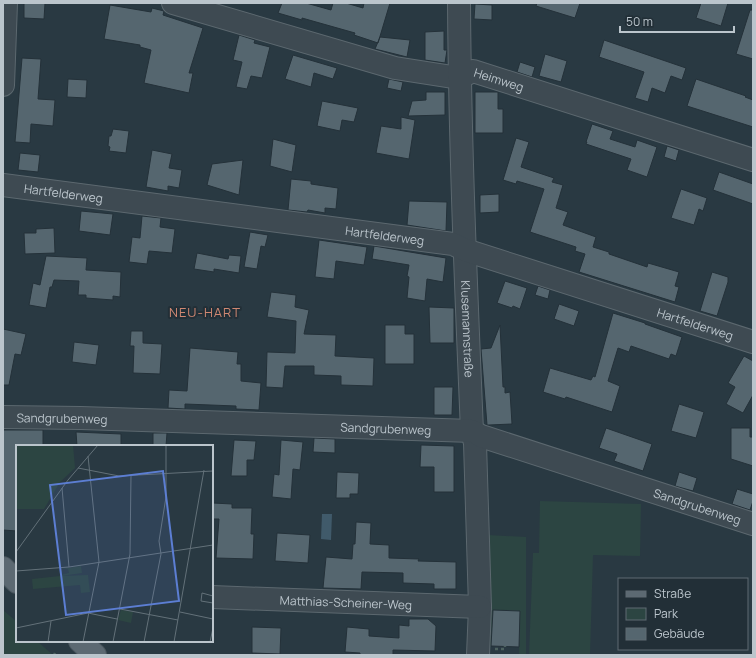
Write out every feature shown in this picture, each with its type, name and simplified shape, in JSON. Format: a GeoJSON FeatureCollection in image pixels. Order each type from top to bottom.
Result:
{"type":"FeatureCollection","features":[{"type":"Feature","properties":{"kind":"main road"},"geometry":{"type":"LineString","coordinates":[[3,568],[16,581]]}},
{"type":"Feature","properties":{"kind":"main road"},"geometry":{"type":"LineString","coordinates":[[81,642],[95,655]]}},
{"type":"Feature","properties":{"kind":"street"},"geometry":{"type":"LineString","coordinates":[[3,85],[6,3]]}},
{"type":"Feature","properties":{"kind":"street","name":"Heimweg"},"geometry":{"type":"LineString","coordinates":[[173,3],[395,68],[460,78],[473,71],[753,160]]}},
{"type":"Feature","properties":{"kind":"street","name":"Klusemannstraße"},"geometry":{"type":"LineString","coordinates":[[459,3],[465,250],[472,432],[475,443],[480,607],[478,655]]}},
{"type":"Feature","properties":{"kind":"street","name":"Hartfelderweg"},"geometry":{"type":"LineString","coordinates":[[3,186],[453,244],[465,250],[753,342]]}},
{"type":"Feature","properties":{"kind":"street","name":"Sandgrubenweg"},"geometry":{"type":"LineString","coordinates":[[3,417],[89,418],[472,432],[753,524]]}},
{"type":"Feature","properties":{"kind":"street","name":"Matthias-Scheiner-Weg"},"geometry":{"type":"LineString","coordinates":[[213,597],[480,607]]}},
{"type":"Feature","properties":{"kind":"green space"},"geometry":{"type":"Polygon","coordinates":[[[540,501],[641,504],[640,556],[593,555],[590,655],[529,655],[533,553],[539,553],[540,501]]]}},
{"type":"Feature","properties":{"kind":"green space"},"geometry":{"type":"Polygon","coordinates":[[[488,535],[526,537],[526,655],[519,655],[520,611],[491,646],[488,646],[488,535]]]}},
{"type":"Feature","properties":{"kind":"green space"},"geometry":{"type":"Polygon","coordinates":[[[3,610],[16,621],[16,642],[38,642],[53,655],[3,655],[3,610]]]}},
{"type":"Feature","properties":{"kind":"water"},"geometry":{"type":"Polygon","coordinates":[[[322,514],[332,514],[331,540],[321,539],[322,514]]]}},
{"type":"Feature","properties":{"kind":"building"},"geometry":{"type":"Polygon","coordinates":[[[24,3],[45,3],[44,19],[24,18],[24,3]]]}},
{"type":"Feature","properties":{"kind":"building"},"geometry":{"type":"Polygon","coordinates":[[[282,3],[306,3],[331,10],[333,3],[346,3],[363,8],[364,3],[390,3],[378,43],[354,35],[355,33],[278,13],[282,3]]]}},
{"type":"Feature","properties":{"kind":"building"},"geometry":{"type":"Polygon","coordinates":[[[537,3],[580,3],[575,18],[536,6],[537,3]]]}},
{"type":"Feature","properties":{"kind":"building"},"geometry":{"type":"Polygon","coordinates":[[[701,3],[728,3],[721,26],[696,18],[701,3]]]}},
{"type":"Feature","properties":{"kind":"building"},"geometry":{"type":"Polygon","coordinates":[[[475,4],[492,5],[492,20],[474,19],[475,4]]]}},
{"type":"Feature","properties":{"kind":"building"},"geometry":{"type":"Polygon","coordinates":[[[110,5],[151,12],[152,8],[164,11],[163,15],[203,28],[189,73],[193,73],[189,93],[144,83],[151,50],[140,47],[140,45],[104,39],[110,5]]]}},
{"type":"Feature","properties":{"kind":"building"},"geometry":{"type":"Polygon","coordinates":[[[750,10],[753,10],[753,59],[736,54],[750,10]]]}},
{"type":"Feature","properties":{"kind":"building"},"geometry":{"type":"Polygon","coordinates":[[[444,31],[444,50],[447,50],[445,63],[425,60],[425,32],[444,31]]]}},
{"type":"Feature","properties":{"kind":"building"},"geometry":{"type":"Polygon","coordinates":[[[239,35],[255,40],[254,43],[270,47],[262,78],[251,76],[247,89],[236,87],[242,62],[233,60],[239,35]]]}},
{"type":"Feature","properties":{"kind":"building"},"geometry":{"type":"Polygon","coordinates":[[[380,37],[410,40],[407,57],[375,49],[380,37]]]}},
{"type":"Feature","properties":{"kind":"building"},"geometry":{"type":"Polygon","coordinates":[[[604,40],[686,68],[682,80],[671,76],[665,93],[652,88],[648,102],[635,98],[644,72],[599,57],[604,40]]]}},
{"type":"Feature","properties":{"kind":"building"},"geometry":{"type":"Polygon","coordinates":[[[545,54],[567,61],[561,82],[539,76],[545,54]]]}},
{"type":"Feature","properties":{"kind":"building"},"geometry":{"type":"Polygon","coordinates":[[[293,55],[337,68],[333,79],[314,73],[311,87],[285,79],[293,55]]]}},
{"type":"Feature","properties":{"kind":"building"},"geometry":{"type":"Polygon","coordinates":[[[22,58],[41,59],[38,99],[55,100],[53,126],[31,124],[30,143],[15,142],[22,58]]]}},
{"type":"Feature","properties":{"kind":"building"},"geometry":{"type":"Polygon","coordinates":[[[520,62],[535,67],[532,77],[517,72],[520,62]]]}},
{"type":"Feature","properties":{"kind":"building"},"geometry":{"type":"Polygon","coordinates":[[[68,79],[87,80],[86,98],[67,97],[68,79]]]}},
{"type":"Feature","properties":{"kind":"building"},"geometry":{"type":"Polygon","coordinates":[[[389,79],[403,82],[401,91],[387,88],[389,79]]]}},
{"type":"Feature","properties":{"kind":"building"},"geometry":{"type":"Polygon","coordinates":[[[696,79],[746,96],[745,97],[753,100],[753,127],[687,106],[696,79]]]}},
{"type":"Feature","properties":{"kind":"building"},"geometry":{"type":"Polygon","coordinates":[[[426,92],[445,92],[445,115],[408,116],[412,101],[426,100],[426,92]]]}},
{"type":"Feature","properties":{"kind":"building"},"geometry":{"type":"Polygon","coordinates":[[[475,92],[498,92],[498,109],[503,109],[503,133],[475,133],[475,92]]]}},
{"type":"Feature","properties":{"kind":"building"},"geometry":{"type":"Polygon","coordinates":[[[322,101],[358,108],[354,122],[342,120],[340,131],[317,126],[322,101]]]}},
{"type":"Feature","properties":{"kind":"building"},"geometry":{"type":"Polygon","coordinates":[[[401,117],[415,120],[409,159],[376,153],[381,126],[401,129],[401,117]]]}},
{"type":"Feature","properties":{"kind":"building"},"geometry":{"type":"Polygon","coordinates":[[[592,124],[613,131],[610,139],[635,147],[637,140],[657,147],[647,177],[627,170],[631,159],[586,144],[592,124]]]}},
{"type":"Feature","properties":{"kind":"building"},"geometry":{"type":"Polygon","coordinates":[[[113,129],[129,131],[126,153],[109,151],[109,136],[111,136],[113,129]]]}},
{"type":"Feature","properties":{"kind":"building"},"geometry":{"type":"Polygon","coordinates":[[[516,138],[529,142],[521,167],[554,178],[552,182],[563,185],[556,208],[568,212],[563,225],[596,237],[593,247],[609,252],[609,254],[647,267],[648,263],[679,272],[675,286],[679,287],[675,302],[579,272],[585,254],[575,251],[576,247],[530,232],[544,189],[517,181],[516,184],[503,180],[516,138]]]}},
{"type":"Feature","properties":{"kind":"building"},"geometry":{"type":"Polygon","coordinates":[[[273,139],[296,145],[292,172],[270,166],[273,139]]]}},
{"type":"Feature","properties":{"kind":"building"},"geometry":{"type":"Polygon","coordinates":[[[667,146],[679,150],[676,161],[664,157],[667,146]]]}},
{"type":"Feature","properties":{"kind":"building"},"geometry":{"type":"Polygon","coordinates":[[[152,150],[172,154],[169,168],[182,170],[179,188],[168,186],[168,191],[146,187],[152,150]]]}},
{"type":"Feature","properties":{"kind":"building"},"geometry":{"type":"Polygon","coordinates":[[[20,153],[40,155],[38,172],[18,170],[20,153]]]}},
{"type":"Feature","properties":{"kind":"building"},"geometry":{"type":"Polygon","coordinates":[[[243,160],[239,195],[207,185],[212,164],[243,160]]]}},
{"type":"Feature","properties":{"kind":"building"},"geometry":{"type":"Polygon","coordinates":[[[719,172],[753,184],[753,204],[713,190],[719,172]]]}},
{"type":"Feature","properties":{"kind":"building"},"geometry":{"type":"Polygon","coordinates":[[[291,179],[311,181],[311,184],[338,188],[336,209],[325,208],[325,213],[308,210],[307,212],[288,210],[291,179]]]}},
{"type":"Feature","properties":{"kind":"building"},"geometry":{"type":"Polygon","coordinates":[[[681,189],[707,198],[703,211],[699,209],[694,225],[671,218],[681,189]]]}},
{"type":"Feature","properties":{"kind":"building"},"geometry":{"type":"Polygon","coordinates":[[[499,194],[499,212],[480,213],[480,195],[499,194]]]}},
{"type":"Feature","properties":{"kind":"building"},"geometry":{"type":"Polygon","coordinates":[[[409,201],[447,202],[446,231],[407,225],[409,201]]]}},
{"type":"Feature","properties":{"kind":"building"},"geometry":{"type":"Polygon","coordinates":[[[81,211],[113,214],[110,235],[79,231],[81,211]]]}},
{"type":"Feature","properties":{"kind":"building"},"geometry":{"type":"Polygon","coordinates":[[[142,216],[161,218],[160,227],[175,229],[172,253],[149,251],[147,264],[129,262],[132,237],[140,238],[142,216]]]}},
{"type":"Feature","properties":{"kind":"building"},"geometry":{"type":"Polygon","coordinates":[[[54,228],[55,253],[25,254],[24,233],[36,233],[36,229],[54,228]]]}},
{"type":"Feature","properties":{"kind":"building"},"geometry":{"type":"Polygon","coordinates":[[[250,232],[268,235],[265,247],[261,246],[257,269],[244,267],[250,232]]]}},
{"type":"Feature","properties":{"kind":"building"},"geometry":{"type":"Polygon","coordinates":[[[319,240],[367,247],[364,265],[336,261],[334,279],[315,277],[319,240]]]}},
{"type":"Feature","properties":{"kind":"building"},"geometry":{"type":"Polygon","coordinates":[[[374,246],[446,258],[443,282],[427,279],[425,301],[407,298],[409,277],[407,276],[409,265],[372,259],[374,246]]]}},
{"type":"Feature","properties":{"kind":"building"},"geometry":{"type":"Polygon","coordinates":[[[197,253],[228,259],[229,255],[241,256],[239,273],[214,269],[214,272],[194,269],[197,253]]]}},
{"type":"Feature","properties":{"kind":"building"},"geometry":{"type":"Polygon","coordinates":[[[46,256],[87,258],[86,270],[121,272],[120,297],[113,296],[113,300],[86,298],[86,295],[78,295],[79,281],[54,280],[52,287],[50,287],[46,308],[29,305],[33,283],[40,285],[46,256]]]}},
{"type":"Feature","properties":{"kind":"building"},"geometry":{"type":"Polygon","coordinates":[[[712,272],[728,277],[728,282],[717,316],[700,311],[712,272]]]}},
{"type":"Feature","properties":{"kind":"building"},"geometry":{"type":"Polygon","coordinates":[[[505,281],[527,288],[520,309],[497,303],[505,281]]]}},
{"type":"Feature","properties":{"kind":"building"},"geometry":{"type":"Polygon","coordinates":[[[538,286],[550,290],[548,299],[535,295],[538,286]]]}},
{"type":"Feature","properties":{"kind":"building"},"geometry":{"type":"Polygon","coordinates":[[[271,292],[296,295],[295,307],[309,310],[304,334],[336,335],[335,356],[374,358],[373,386],[341,385],[341,376],[314,375],[314,366],[285,366],[283,388],[266,387],[267,352],[295,353],[296,321],[267,317],[271,292]]]}},
{"type":"Feature","properties":{"kind":"building"},"geometry":{"type":"Polygon","coordinates":[[[559,304],[579,311],[574,326],[554,319],[559,304]]]}},
{"type":"Feature","properties":{"kind":"building"},"geometry":{"type":"Polygon","coordinates":[[[429,307],[454,308],[454,343],[430,343],[429,307]]]}},
{"type":"Feature","properties":{"kind":"building"},"geometry":{"type":"Polygon","coordinates":[[[613,313],[682,337],[676,356],[671,354],[669,359],[631,346],[629,352],[618,348],[608,381],[620,386],[612,412],[566,397],[565,399],[543,392],[550,368],[591,380],[593,376],[595,377],[613,313]]]}},
{"type":"Feature","properties":{"kind":"building"},"geometry":{"type":"Polygon","coordinates":[[[385,325],[405,325],[405,334],[414,334],[414,364],[385,364],[385,325]]]}},
{"type":"Feature","properties":{"kind":"building"},"geometry":{"type":"Polygon","coordinates":[[[500,325],[503,387],[505,387],[505,393],[510,392],[512,424],[487,425],[481,349],[491,348],[500,325]]]}},
{"type":"Feature","properties":{"kind":"building"},"geometry":{"type":"Polygon","coordinates":[[[3,329],[26,334],[21,355],[15,354],[9,385],[3,385],[3,329]]]}},
{"type":"Feature","properties":{"kind":"building"},"geometry":{"type":"Polygon","coordinates":[[[131,331],[143,331],[143,343],[162,344],[160,374],[133,373],[134,346],[130,346],[131,331]]]}},
{"type":"Feature","properties":{"kind":"building"},"geometry":{"type":"Polygon","coordinates":[[[74,342],[99,345],[96,365],[72,362],[74,342]]]}},
{"type":"Feature","properties":{"kind":"building"},"geometry":{"type":"Polygon","coordinates":[[[190,348],[238,352],[237,364],[241,364],[241,381],[261,383],[259,410],[236,409],[236,406],[185,404],[185,409],[168,408],[169,390],[187,391],[190,348]]]}},
{"type":"Feature","properties":{"kind":"building"},"geometry":{"type":"Polygon","coordinates":[[[744,356],[753,361],[753,395],[743,413],[726,404],[735,387],[728,383],[744,356]]]}},
{"type":"Feature","properties":{"kind":"building"},"geometry":{"type":"Polygon","coordinates":[[[434,387],[453,387],[452,415],[434,415],[434,387]]]}},
{"type":"Feature","properties":{"kind":"building"},"geometry":{"type":"Polygon","coordinates":[[[679,404],[704,412],[696,438],[671,431],[679,404]]]}},
{"type":"Feature","properties":{"kind":"building"},"geometry":{"type":"Polygon","coordinates":[[[606,428],[652,444],[643,471],[614,461],[617,454],[599,448],[606,428]]]}},
{"type":"Feature","properties":{"kind":"building"},"geometry":{"type":"Polygon","coordinates":[[[731,428],[750,428],[750,437],[753,437],[753,466],[731,459],[731,428]]]}},
{"type":"Feature","properties":{"kind":"building"},"geometry":{"type":"Polygon","coordinates":[[[3,430],[43,430],[43,445],[16,445],[16,531],[3,530],[3,430]]]}},
{"type":"Feature","properties":{"kind":"building"},"geometry":{"type":"Polygon","coordinates":[[[76,432],[121,434],[121,445],[77,445],[76,432]]]}},
{"type":"Feature","properties":{"kind":"building"},"geometry":{"type":"Polygon","coordinates":[[[153,433],[167,433],[166,445],[153,445],[153,433]]]}},
{"type":"Feature","properties":{"kind":"building"},"geometry":{"type":"Polygon","coordinates":[[[314,438],[335,439],[335,453],[313,452],[314,438]]]}},
{"type":"Feature","properties":{"kind":"building"},"geometry":{"type":"Polygon","coordinates":[[[234,440],[256,441],[254,460],[247,460],[247,476],[231,476],[234,440]]]}},
{"type":"Feature","properties":{"kind":"building"},"geometry":{"type":"Polygon","coordinates":[[[281,440],[303,442],[300,470],[293,469],[291,499],[272,497],[274,474],[279,475],[281,440]]]}},
{"type":"Feature","properties":{"kind":"building"},"geometry":{"type":"Polygon","coordinates":[[[421,445],[454,446],[454,492],[434,492],[434,467],[420,467],[421,445]]]}},
{"type":"Feature","properties":{"kind":"building"},"geometry":{"type":"Polygon","coordinates":[[[337,472],[359,473],[358,494],[350,494],[350,498],[336,498],[337,472]]]}},
{"type":"Feature","properties":{"kind":"building"},"geometry":{"type":"Polygon","coordinates":[[[679,472],[697,478],[693,491],[675,486],[679,472]]]}},
{"type":"Feature","properties":{"kind":"building"},"geometry":{"type":"Polygon","coordinates":[[[737,489],[753,494],[753,501],[750,510],[732,504],[737,489]]]}},
{"type":"Feature","properties":{"kind":"building"},"geometry":{"type":"Polygon","coordinates":[[[213,503],[232,504],[232,508],[252,508],[251,534],[254,534],[253,559],[216,558],[219,519],[213,519],[213,503]]]}},
{"type":"Feature","properties":{"kind":"building"},"geometry":{"type":"Polygon","coordinates":[[[356,522],[371,523],[370,544],[389,545],[389,558],[419,559],[418,561],[456,562],[456,589],[434,589],[434,584],[403,583],[403,573],[362,572],[361,589],[323,588],[326,557],[352,559],[353,544],[355,544],[356,522]]]}},
{"type":"Feature","properties":{"kind":"building"},"geometry":{"type":"Polygon","coordinates":[[[277,533],[310,535],[308,563],[275,561],[277,533]]]}},
{"type":"Feature","properties":{"kind":"building"},"geometry":{"type":"Polygon","coordinates":[[[493,610],[520,611],[519,647],[491,646],[493,610]]]}},
{"type":"Feature","properties":{"kind":"building"},"geometry":{"type":"Polygon","coordinates":[[[409,619],[428,619],[436,626],[435,651],[393,650],[393,655],[360,655],[360,653],[345,652],[347,627],[369,629],[369,636],[399,638],[399,625],[409,626],[409,619]]]}},
{"type":"Feature","properties":{"kind":"building"},"geometry":{"type":"Polygon","coordinates":[[[252,627],[281,628],[280,654],[252,653],[252,627]]]}},
{"type":"Feature","properties":{"kind":"district","name":"NEU-HART"},"geometry":{"type":"Point","coordinates":[205,312]}}]}
